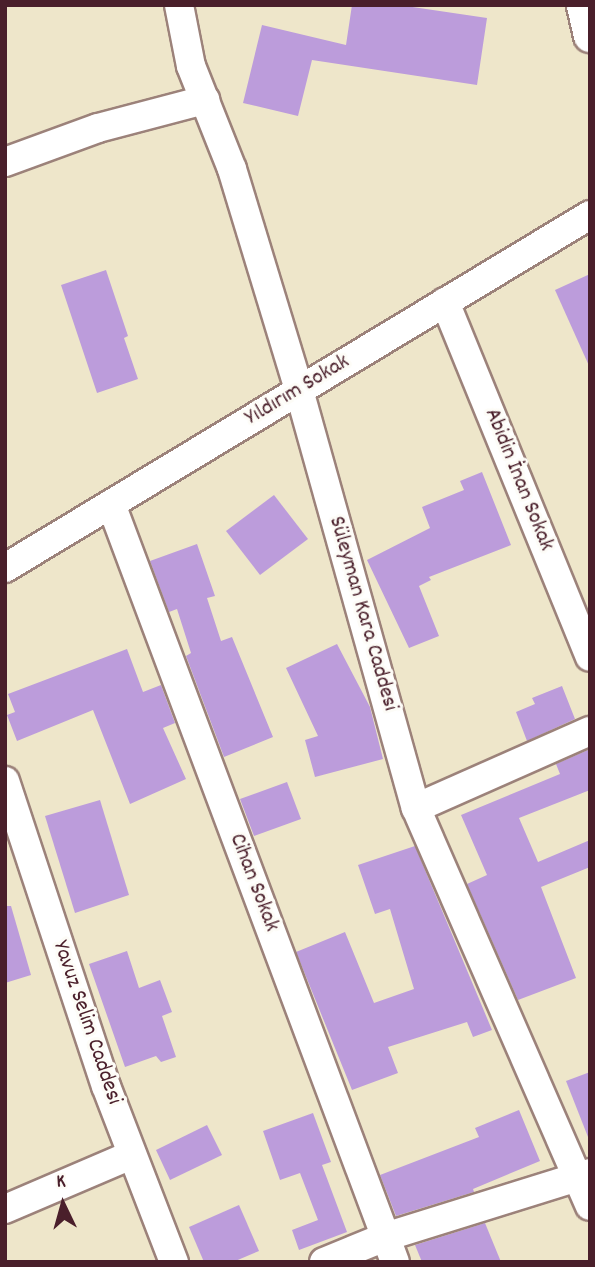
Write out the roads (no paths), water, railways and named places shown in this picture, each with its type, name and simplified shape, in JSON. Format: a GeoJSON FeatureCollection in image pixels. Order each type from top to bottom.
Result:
{"type":"FeatureCollection","features":[{"type":"Feature","properties":{"kind":"street","name":"Süleyman Kara Caddesi"},"geometry":{"type":"LineString","coordinates":[[179,5],[191,66],[232,169],[299,390],[416,808],[584,1175],[590,1206]]}},
{"type":"Feature","properties":{"kind":"street"},"geometry":{"type":"LineString","coordinates":[[583,5],[590,35]]}},
{"type":"Feature","properties":{"kind":"street"},"geometry":{"type":"LineString","coordinates":[[5,162],[98,128],[205,100]]}},
{"type":"Feature","properties":{"kind":"street","name":"Yıldırım Sokak"},"geometry":{"type":"LineString","coordinates":[[5,568],[590,215]]}},
{"type":"Feature","properties":{"kind":"street","name":"Abidin İnan Sokak"},"geometry":{"type":"LineString","coordinates":[[445,302],[590,657]]}},
{"type":"Feature","properties":{"kind":"street","name":"Cihan Sokak"},"geometry":{"type":"LineString","coordinates":[[111,504],[390,1250]]}},
{"type":"Feature","properties":{"kind":"street"},"geometry":{"type":"LineString","coordinates":[[416,808],[590,731]]}},
{"type":"Feature","properties":{"kind":"street","name":"Yavuz Selim Caddesi"},"geometry":{"type":"LineString","coordinates":[[5,780],[131,1155],[174,1262]]}},
{"type":"Feature","properties":{"kind":"street"},"geometry":{"type":"LineString","coordinates":[[5,1209],[131,1155]]}},
{"type":"Feature","properties":{"kind":"street"},"geometry":{"type":"LineString","coordinates":[[324,1262],[390,1250],[584,1175]]}}]}
